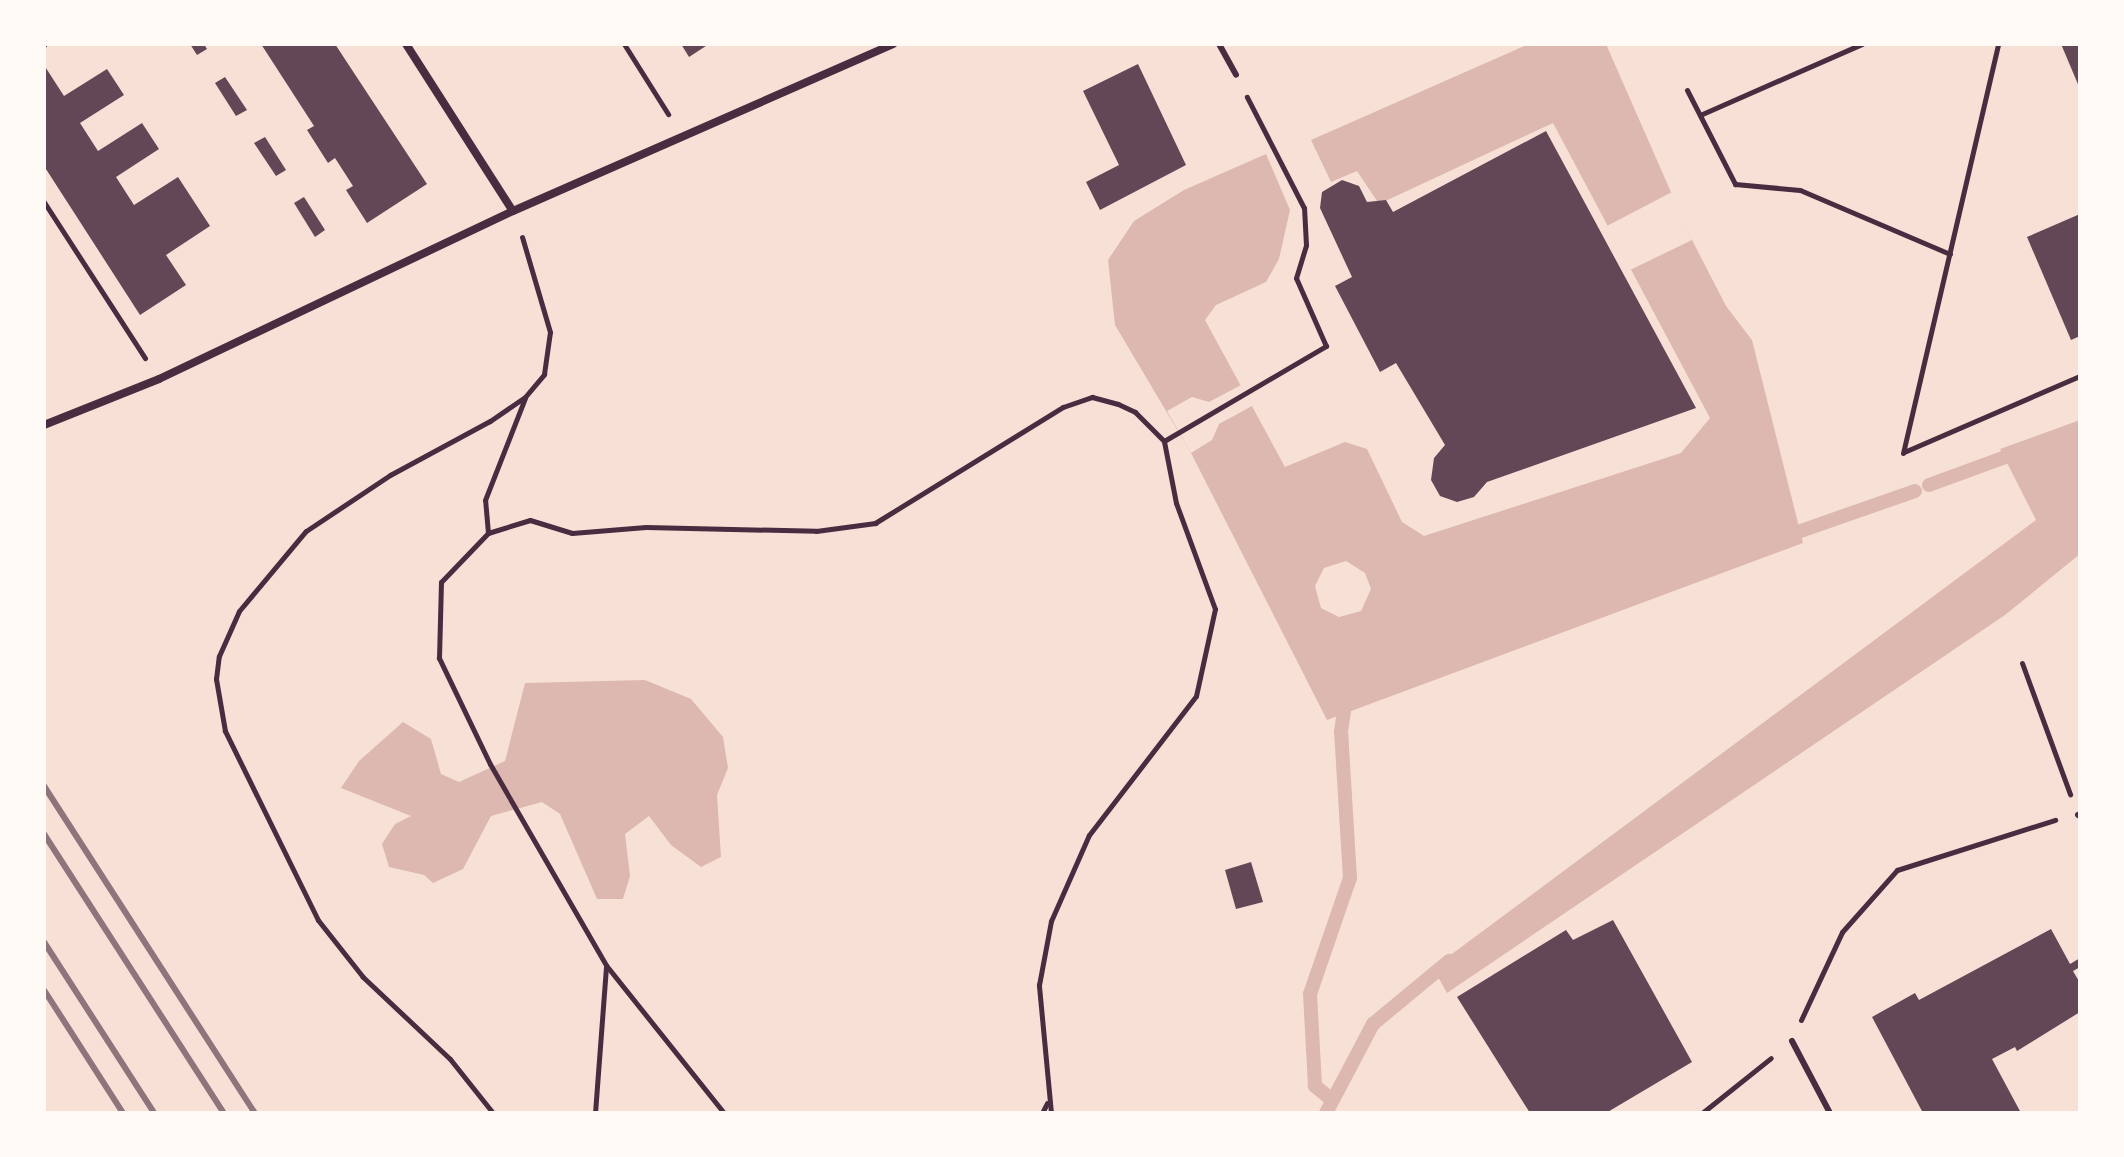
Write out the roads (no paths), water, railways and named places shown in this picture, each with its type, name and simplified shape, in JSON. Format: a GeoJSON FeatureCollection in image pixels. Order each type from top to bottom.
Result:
{"type":"FeatureCollection","features":[{"type":"Feature","properties":{"kind":"street"},"geometry":{"type":"LineString","coordinates":[[406,44],[513,211]]}},
{"type":"Feature","properties":{"kind":"street"},"geometry":{"type":"LineString","coordinates":[[44,425],[159,379],[513,211],[893,44]]}},
{"type":"Feature","properties":{"kind":"lane"},"geometry":{"type":"LineString","coordinates":[[1219,44],[1236,75]]}},
{"type":"Feature","properties":{"kind":"lane"},"geometry":{"type":"LineString","coordinates":[[1792,1041],[1830,1113]]}},
{"type":"Feature","properties":{"kind":"waterway"},"geometry":{"type":"LineString","coordinates":[[1929,485],[2019,452]]}},
{"type":"Feature","properties":{"kind":"waterway"},"geometry":{"type":"LineString","coordinates":[[1784,525],[1795,533],[1915,491]]}},
{"type":"Feature","properties":{"kind":"waterway"},"geometry":{"type":"LineString","coordinates":[[1331,1099],[1315,1086],[1310,994],[1350,878],[1341,732],[1346,695]]}},
{"type":"Feature","properties":{"kind":"waterway"},"geometry":{"type":"LineString","coordinates":[[1326,1113],[1373,1024],[1449,961]]}},
{"type":"Feature","properties":{"kind":"railway"},"geometry":{"type":"LineString","coordinates":[[44,786],[255,1113]]}},
{"type":"Feature","properties":{"kind":"railway"},"geometry":{"type":"LineString","coordinates":[[44,834],[224,1113]]}},
{"type":"Feature","properties":{"kind":"railway"},"geometry":{"type":"LineString","coordinates":[[44,942],[154,1113]]}},
{"type":"Feature","properties":{"kind":"railway"},"geometry":{"type":"LineString","coordinates":[[44,990],[123,1113]]}}]}
